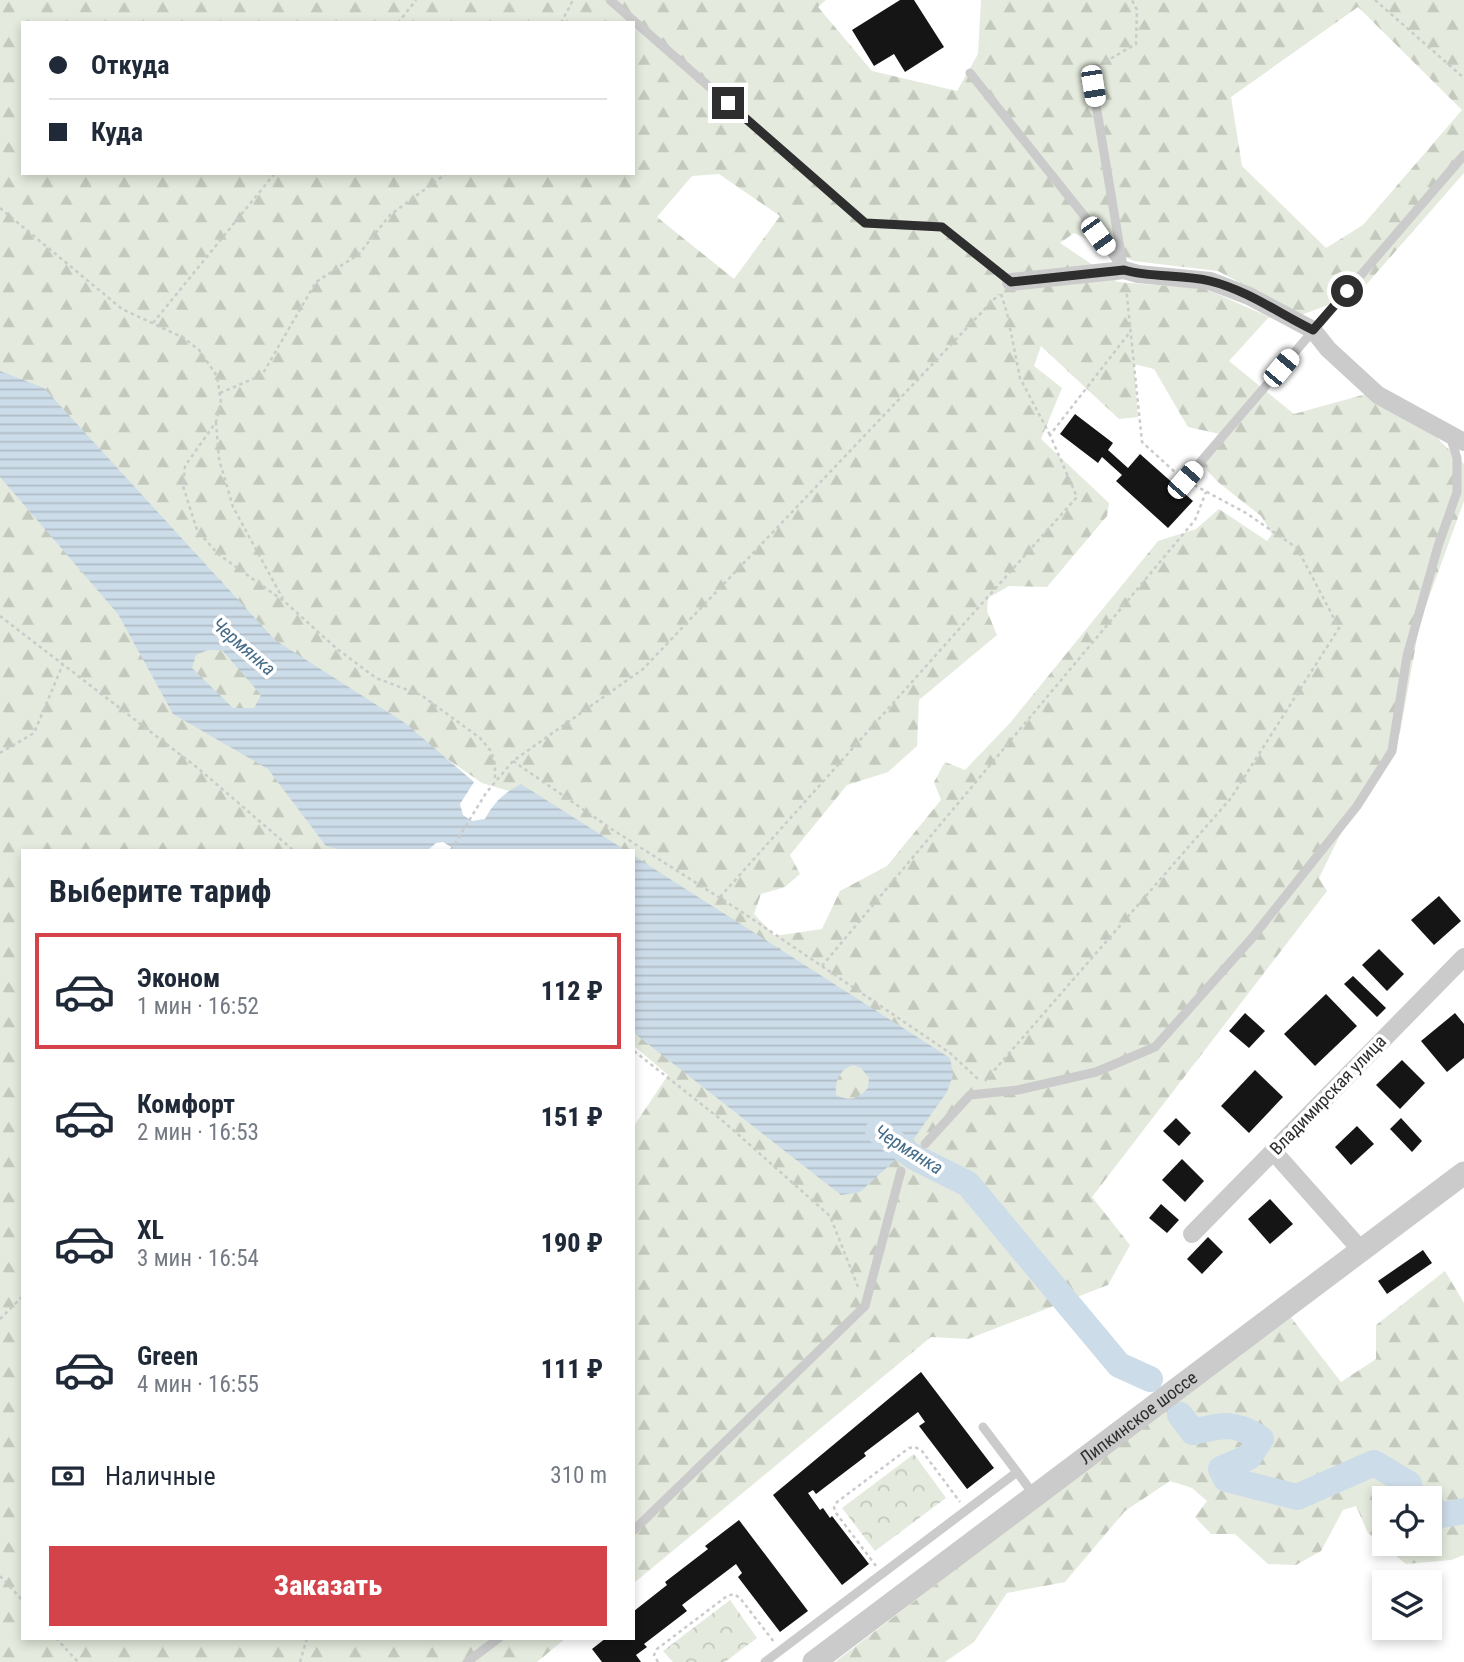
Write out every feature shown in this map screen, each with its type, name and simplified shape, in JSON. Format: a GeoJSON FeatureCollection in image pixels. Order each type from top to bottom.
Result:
{"type":"FeatureCollection","features":[{"type":"Feature","properties":{"kind":"street"},"geometry":{"type":"LineString","coordinates":[[1006,287],[1124,270],[1138,274],[1210,281],[1249,296],[1313,330],[1328,349],[1378,395],[1457,439]]}},
{"type":"Feature","properties":{"kind":"street","name":"Владимирская улица"},"geometry":{"type":"LineString","coordinates":[[1192,1234],[1464,957]]}},
{"type":"Feature","properties":{"kind":"street"},"geometry":{"type":"LineString","coordinates":[[1273,1151],[1361,1250]]}},
{"type":"Feature","properties":{"kind":"street","name":"Липкинское шоссе"},"geometry":{"type":"LineString","coordinates":[[814,1662],[1464,1173]]}},
{"type":"Feature","properties":{"kind":"lane"},"geometry":{"type":"LineString","coordinates":[[610,0],[634,21]]}},
{"type":"Feature","properties":{"kind":"lane"},"geometry":{"type":"LineString","coordinates":[[635,22],[865,223],[942,227],[1006,287]]}},
{"type":"Feature","properties":{"kind":"lane"},"geometry":{"type":"LineString","coordinates":[[1096,68],[1093,86],[1124,270]]}},
{"type":"Feature","properties":{"kind":"lane"},"geometry":{"type":"LineString","coordinates":[[970,73],[1124,270]]}},
{"type":"Feature","properties":{"kind":"lane"},"geometry":{"type":"LineString","coordinates":[[1185,480],[1464,156]]}},
{"type":"Feature","properties":{"kind":"lane"},"geometry":{"type":"LineString","coordinates":[[925,1144],[970,1095],[1018,1090],[1096,1072],[1155,1047],[1252,938],[1357,806],[1392,751],[1407,656],[1438,546],[1457,492],[1457,439]]}},
{"type":"Feature","properties":{"kind":"lane"},"geometry":{"type":"LineString","coordinates":[[635,1529],[865,1306],[901,1171]]}},
{"type":"Feature","properties":{"kind":"lane"},"geometry":{"type":"LineString","coordinates":[[983,1427],[1034,1495]]}},
{"type":"Feature","properties":{"kind":"lane"},"geometry":{"type":"LineString","coordinates":[[765,1662],[1017,1472]]}},
{"type":"Feature","properties":{"kind":"lane"},"geometry":{"type":"LineString","coordinates":[[467,1662],[496,1640]]}},
{"type":"Feature","properties":{"kind":"path"},"geometry":{"type":"LineString","coordinates":[[400,21],[416,0]]}},
{"type":"Feature","properties":{"kind":"path"},"geometry":{"type":"LineString","coordinates":[[562,21],[573,0]]}},
{"type":"Feature","properties":{"kind":"path"},"geometry":{"type":"LineString","coordinates":[[1096,68],[1136,44],[1137,10],[1132,0]]}},
{"type":"Feature","properties":{"kind":"path"},"geometry":{"type":"LineString","coordinates":[[1375,0],[1464,78]]}},
{"type":"Feature","properties":{"kind":"path"},"geometry":{"type":"LineString","coordinates":[[153,323],[273,175]]}},
{"type":"Feature","properties":{"kind":"path"},"geometry":{"type":"LineString","coordinates":[[220,393],[262,375],[316,282],[359,254],[390,215],[444,175]]}},
{"type":"Feature","properties":{"kind":"path"},"geometry":{"type":"LineString","coordinates":[[0,208],[122,309],[184,338],[199,350],[217,376],[221,402],[216,422],[219,459],[233,507],[285,602]]}},
{"type":"Feature","properties":{"kind":"path"},"geometry":{"type":"LineString","coordinates":[[970,1095],[1231,798],[1339,628],[1297,548],[1246,513],[1185,480],[1142,442],[1124,270]]}},
{"type":"Feature","properties":{"kind":"path"},"geometry":{"type":"LineString","coordinates":[[720,897],[1077,497],[1050,435],[1020,378],[1007,313],[1006,287]]}},
{"type":"Feature","properties":{"kind":"path"},"geometry":{"type":"LineString","coordinates":[[452,849],[495,781],[513,761],[643,668],[1006,287]]}},
{"type":"Feature","properties":{"kind":"path"},"geometry":{"type":"LineString","coordinates":[[1050,435],[1130,332]]}},
{"type":"Feature","properties":{"kind":"path"},"geometry":{"type":"LineString","coordinates":[[216,422],[185,466],[183,486],[197,530],[218,554],[285,602],[336,648],[376,678],[421,695],[480,738],[491,751],[495,764],[495,781]]}},
{"type":"Feature","properties":{"kind":"path"},"geometry":{"type":"LineString","coordinates":[[822,966],[1195,520],[1206,492]]}},
{"type":"Feature","properties":{"kind":"path"},"geometry":{"type":"LineString","coordinates":[[0,616],[200,769],[292,849]]}},
{"type":"Feature","properties":{"kind":"path"},"geometry":{"type":"LineString","coordinates":[[0,753],[34,733],[63,664]]}},
{"type":"Feature","properties":{"kind":"path"},"geometry":{"type":"LineString","coordinates":[[513,761],[613,830],[720,897],[822,966],[950,1054],[982,1083]]}},
{"type":"Feature","properties":{"kind":"path"},"geometry":{"type":"LineString","coordinates":[[635,1053],[724,1122],[830,1216],[865,1306]]}},
{"type":"Feature","properties":{"kind":"path"},"geometry":{"type":"LineString","coordinates":[[0,1319],[21,1298]]}},
{"type":"Feature","properties":{"kind":"path"},"geometry":{"type":"LineString","coordinates":[[882,1574],[836,1513],[834,1507],[837,1502],[909,1448],[915,1447],[922,1451],[967,1510]]}},
{"type":"Feature","properties":{"kind":"path"},"geometry":{"type":"LineString","coordinates":[[0,1576],[21,1599]]}},
{"type":"Feature","properties":{"kind":"path"},"geometry":{"type":"LineString","coordinates":[[658,1662],[654,1654],[657,1649],[727,1596],[734,1594],[740,1598],[780,1651]]}},
{"type":"Feature","properties":{"kind":"path"},"geometry":{"type":"LineString","coordinates":[[58,1640],[78,1662]]}},
{"type":"Feature","properties":{"kind":"path"},"geometry":{"type":"LineString","coordinates":[[300,1662],[306,1640]]}},
{"type":"Feature","properties":{"kind":"green space"},"geometry":{"type":"Polygon","coordinates":[[[0,0],[826,0],[818,7],[872,71],[957,91],[978,54],[981,0],[1464,0],[1464,173],[1358,294],[1301,315],[1218,271],[1134,261],[1074,233],[1060,243],[1118,282],[1206,289],[1269,317],[1229,361],[1294,414],[1384,389],[1408,403],[1464,464],[1464,501],[1420,622],[1400,733],[1342,831],[1319,878],[1327,891],[1092,1197],[1130,1245],[1108,1285],[968,1339],[931,1337],[635,1582],[635,1124],[668,1075],[635,1047],[635,1024],[757,1118],[923,1118],[635,870],[635,849],[606,849],[509,791],[482,783],[398,725],[362,725],[0,385],[0,0]],[[1358,7],[1231,97],[1242,166],[1326,248],[1363,225],[1462,110],[1358,7]],[[719,174],[692,176],[657,217],[734,279],[780,216],[719,174]],[[1041,346],[1034,366],[1062,388],[1041,439],[1109,503],[1107,516],[1047,587],[1009,586],[988,598],[987,611],[997,635],[919,700],[917,746],[888,772],[847,785],[790,855],[800,874],[785,887],[761,894],[754,914],[775,936],[822,929],[840,891],[887,866],[941,800],[934,782],[945,762],[965,770],[1010,723],[1158,541],[1196,529],[1219,509],[1267,541],[1272,534],[1261,516],[1218,482],[1200,463],[1220,434],[1188,427],[1154,369],[1134,364],[1138,417],[1119,419],[1041,346]]]}},
{"type":"Feature","properties":{"kind":"green space"},"geometry":{"type":"Polygon","coordinates":[[[0,467],[272,770],[367,849],[21,849],[21,1640],[564,1640],[537,1662],[0,1662],[0,467]]]}},
{"type":"Feature","properties":{"kind":"green space"},"geometry":{"type":"Polygon","coordinates":[[[224,638],[268,693],[251,718],[228,713],[182,669],[191,642],[224,638]]]}},
{"type":"Feature","properties":{"kind":"green space"},"geometry":{"type":"Polygon","coordinates":[[[846,1058],[872,1069],[870,1103],[829,1101],[832,1072],[846,1058]]]}},
{"type":"Feature","properties":{"kind":"green space"},"geometry":{"type":"Polygon","coordinates":[[[1445,1271],[1464,1303],[1464,1555],[1451,1560],[1406,1564],[1396,1556],[1442,1556],[1442,1486],[1372,1486],[1372,1536],[1356,1506],[1343,1510],[1321,1551],[1296,1565],[1268,1564],[1235,1534],[1211,1534],[1195,1517],[1207,1501],[1192,1488],[1170,1481],[1125,1511],[1065,1582],[1007,1593],[974,1642],[945,1662],[835,1662],[1290,1316],[1341,1382],[1376,1359],[1376,1325],[1445,1271]]]}},
{"type":"Feature","properties":{"kind":"green space"},"geometry":{"type":"Polygon","coordinates":[[[914,1454],[946,1498],[875,1551],[842,1508],[914,1454]]]}},
{"type":"Feature","properties":{"kind":"green space"},"geometry":{"type":"Polygon","coordinates":[[[730,1600],[757,1638],[725,1662],[673,1662],[663,1651],[730,1600]]]}},
{"type":"Feature","properties":{"kind":"water"},"geometry":{"type":"Polygon","coordinates":[[[0,371],[44,388],[275,640],[405,723],[474,782],[460,804],[463,815],[472,821],[485,819],[500,799],[521,784],[623,849],[454,849],[443,842],[436,843],[429,849],[339,849],[326,846],[268,769],[173,714],[118,614],[0,477],[0,371]],[[208,650],[196,655],[192,668],[233,708],[254,708],[261,695],[222,650],[208,650]]]}},
{"type":"Feature","properties":{"kind":"water"},"geometry":{"type":"Polygon","coordinates":[[[635,857],[950,1058],[953,1075],[947,1092],[905,1151],[860,1192],[841,1195],[635,1034],[635,857]],[[853,1065],[848,1067],[837,1081],[836,1095],[854,1098],[860,1095],[868,1088],[869,1078],[861,1068],[853,1065]]]}},
{"type":"Feature","properties":{"kind":"building"},"geometry":{"type":"Polygon","coordinates":[[[900,0],[914,0],[944,47],[905,72],[894,54],[874,66],[852,30],[900,0]]]}},
{"type":"Feature","properties":{"kind":"building"},"geometry":{"type":"Polygon","coordinates":[[[1075,414],[1113,443],[1108,450],[1128,468],[1140,454],[1193,501],[1168,528],[1116,481],[1122,475],[1102,457],[1098,463],[1060,434],[1075,414]]]}},
{"type":"Feature","properties":{"kind":"building"},"geometry":{"type":"Polygon","coordinates":[[[1439,896],[1461,921],[1434,945],[1411,920],[1439,896]]]}},
{"type":"Feature","properties":{"kind":"building"},"geometry":{"type":"Polygon","coordinates":[[[1379,949],[1404,974],[1387,991],[1362,965],[1379,949]]]}},
{"type":"Feature","properties":{"kind":"building"},"geometry":{"type":"Polygon","coordinates":[[[1353,976],[1386,1008],[1377,1017],[1344,984],[1353,976]]]}},
{"type":"Feature","properties":{"kind":"building"},"geometry":{"type":"Polygon","coordinates":[[[1326,994],[1357,1026],[1315,1066],[1284,1034],[1326,994]]]}},
{"type":"Feature","properties":{"kind":"building"},"geometry":{"type":"Polygon","coordinates":[[[1245,1013],[1265,1031],[1249,1048],[1229,1031],[1245,1013]]]}},
{"type":"Feature","properties":{"kind":"building"},"geometry":{"type":"Polygon","coordinates":[[[1455,1013],[1464,1024],[1464,1058],[1447,1072],[1421,1041],[1455,1013]]]}},
{"type":"Feature","properties":{"kind":"building"},"geometry":{"type":"Polygon","coordinates":[[[1402,1060],[1425,1083],[1400,1109],[1376,1085],[1402,1060]]]}},
{"type":"Feature","properties":{"kind":"building"},"geometry":{"type":"Polygon","coordinates":[[[1255,1070],[1283,1097],[1249,1133],[1221,1106],[1255,1070]]]}},
{"type":"Feature","properties":{"kind":"building"},"geometry":{"type":"Polygon","coordinates":[[[1176,1118],[1191,1133],[1179,1146],[1163,1131],[1176,1118]]]}},
{"type":"Feature","properties":{"kind":"building"},"geometry":{"type":"Polygon","coordinates":[[[1401,1118],[1422,1141],[1412,1152],[1390,1129],[1401,1118]]]}},
{"type":"Feature","properties":{"kind":"building"},"geometry":{"type":"Polygon","coordinates":[[[1357,1126],[1374,1144],[1351,1165],[1335,1147],[1357,1126]]]}},
{"type":"Feature","properties":{"kind":"building"},"geometry":{"type":"Polygon","coordinates":[[[1182,1159],[1204,1181],[1185,1202],[1162,1180],[1182,1159]]]}},
{"type":"Feature","properties":{"kind":"building"},"geometry":{"type":"Polygon","coordinates":[[[1270,1199],[1293,1224],[1270,1244],[1248,1219],[1270,1199]]]}},
{"type":"Feature","properties":{"kind":"building"},"geometry":{"type":"Polygon","coordinates":[[[1161,1204],[1179,1220],[1167,1233],[1149,1218],[1161,1204]]]}},
{"type":"Feature","properties":{"kind":"building"},"geometry":{"type":"Polygon","coordinates":[[[1208,1237],[1223,1252],[1202,1274],[1187,1259],[1208,1237]]]}},
{"type":"Feature","properties":{"kind":"building"},"geometry":{"type":"Polygon","coordinates":[[[1423,1250],[1432,1263],[1387,1294],[1378,1281],[1423,1250]]]}},
{"type":"Feature","properties":{"kind":"building"},"geometry":{"type":"Polygon","coordinates":[[[921,1372],[994,1468],[967,1489],[919,1426],[925,1422],[918,1412],[816,1494],[813,1490],[808,1493],[820,1510],[823,1508],[830,1518],[832,1516],[869,1564],[842,1585],[773,1495],[921,1372]]]}},
{"type":"Feature","properties":{"kind":"building"},"geometry":{"type":"Polygon","coordinates":[[[739,1520],[808,1611],[780,1632],[738,1577],[742,1573],[736,1564],[682,1605],[687,1611],[644,1644],[647,1647],[636,1655],[641,1662],[602,1662],[592,1649],[603,1640],[635,1640],[635,1610],[667,1585],[665,1582],[708,1549],[705,1546],[739,1520]]]}},
{"type":"Feature","properties":{"kind":"waterway","name":"Чермянка"},"geometry":{"type":"LineString","coordinates":[[878,1131],[914,1157],[968,1184],[1119,1365],[1150,1379]]}},
{"type":"Feature","properties":{"kind":"waterway","name":"Чермянка"},"geometry":{"type":"LineString","coordinates":[[1180,1415],[1193,1432],[1228,1426],[1243,1429],[1261,1439],[1249,1457],[1221,1469],[1226,1479],[1297,1497],[1374,1463],[1409,1486]]}},
{"type":"Feature","properties":{"kind":"waterway","name":"Чермянка"},"geometry":{"type":"LineString","coordinates":[[1442,1515],[1464,1511]]}},
{"type":"Feature","properties":{"kind":"route"},"geometry":{"type":"LineString","coordinates":[[728,103],[865,223],[942,227],[1011,282],[1124,270],[1138,274],[1210,281],[1249,296],[1313,330],[1347,291]]}}]}
